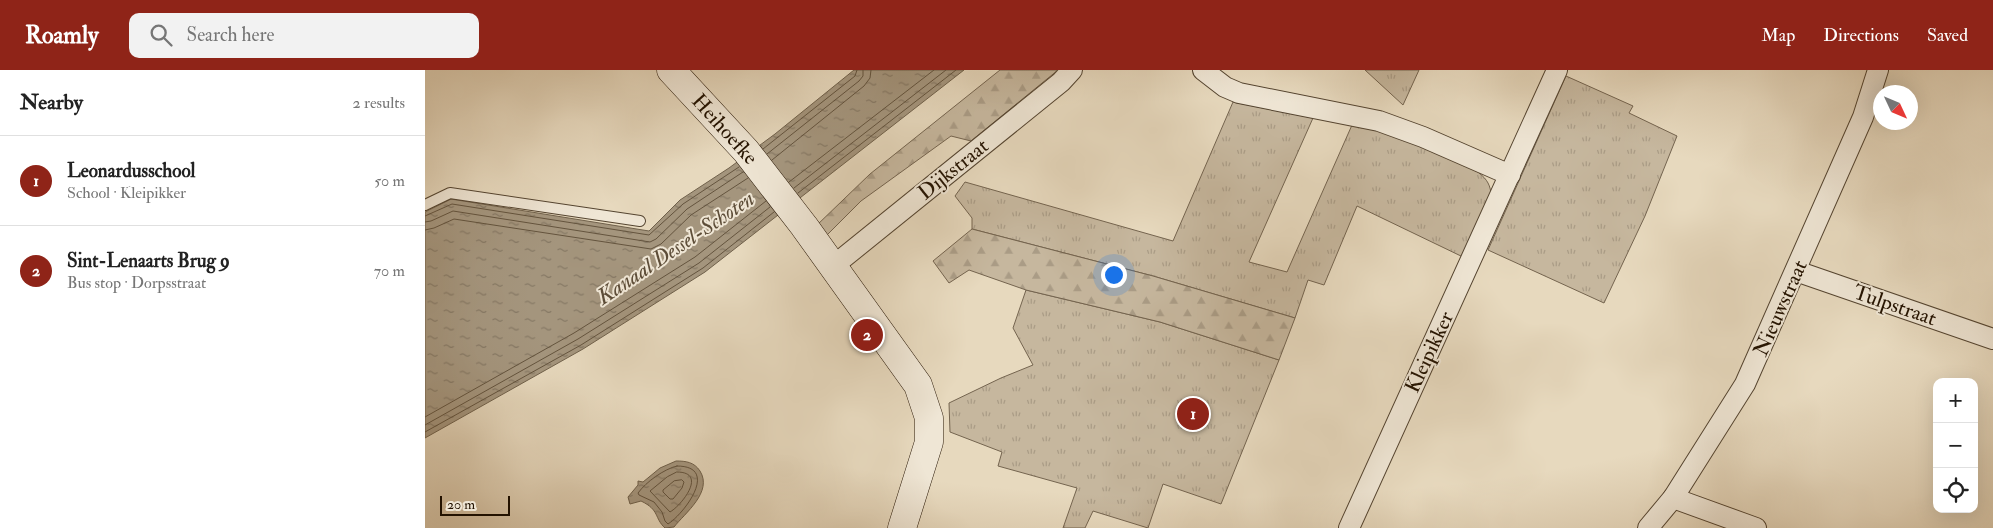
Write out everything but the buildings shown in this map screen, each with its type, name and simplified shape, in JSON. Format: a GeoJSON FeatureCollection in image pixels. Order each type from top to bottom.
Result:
{"type":"FeatureCollection","features":[{"type":"Feature","properties":{"kind":"street","name":"Heihoefke"},"geometry":{"type":"LineString","coordinates":[[671,70],[746,151],[795,214],[918,385],[925,401],[929,418],[929,442],[902,528]]}},
{"type":"Feature","properties":{"kind":"street","name":"Dijkstraat"},"geometry":{"type":"LineString","coordinates":[[832,267],[1061,82],[1072,70]]}},
{"type":"Feature","properties":{"kind":"street"},"geometry":{"type":"LineString","coordinates":[[1203,70],[1225,87],[1239,93],[1379,122],[1423,137],[1510,175]]}},
{"type":"Feature","properties":{"kind":"street","name":"Kleipikker"},"geometry":{"type":"LineString","coordinates":[[1349,528],[1557,70]]}},
{"type":"Feature","properties":{"kind":"street","name":"Nieuwstraat"},"geometry":{"type":"LineString","coordinates":[[1648,528],[1673,498],[1745,384],[1863,117],[1877,70]]}},
{"type":"Feature","properties":{"kind":"street","name":"Tulpstraat"},"geometry":{"type":"LineString","coordinates":[[1796,271],[1993,339]]}},
{"type":"Feature","properties":{"kind":"street"},"geometry":{"type":"LineString","coordinates":[[1673,498],[1756,528]]}},
{"type":"Feature","properties":{"kind":"lane"},"geometry":{"type":"LineString","coordinates":[[425,205],[449,193],[640,221]]}},
{"type":"Feature","properties":{"kind":"green space"},"geometry":{"type":"Polygon","coordinates":[[[1000,70],[1058,70],[971,141],[951,136],[861,201],[827,235],[816,226],[870,174],[1000,70]]]}},
{"type":"Feature","properties":{"kind":"green space"},"geometry":{"type":"Polygon","coordinates":[[[1365,70],[1419,70],[1403,105],[1365,70]]]}},
{"type":"Feature","properties":{"kind":"green space"},"geometry":{"type":"Polygon","coordinates":[[[1566,76],[1633,106],[1629,113],[1677,136],[1645,216],[1604,303],[1488,250],[1566,76]]]}},
{"type":"Feature","properties":{"kind":"green space"},"geometry":{"type":"Polygon","coordinates":[[[1233,102],[1313,118],[1249,262],[1287,272],[1352,125],[1378,130],[1415,142],[1469,166],[1484,178],[1488,183],[1491,196],[1463,257],[1357,206],[1324,285],[1308,280],[1295,318],[1153,276],[972,229],[972,218],[955,196],[965,182],[1173,241],[1233,102]]]}},
{"type":"Feature","properties":{"kind":"green space"},"geometry":{"type":"Polygon","coordinates":[[[972,229],[1153,276],[1295,318],[1279,360],[1160,322],[1026,290],[969,270],[949,283],[933,261],[972,229]]]}},
{"type":"Feature","properties":{"kind":"green space"},"geometry":{"type":"Polygon","coordinates":[[[1026,290],[1160,322],[1279,360],[1221,504],[1163,484],[1148,528],[1093,511],[1085,528],[1063,528],[1077,488],[998,466],[1002,452],[950,432],[949,403],[1033,365],[1013,328],[1026,290]]]}},
{"type":"Feature","properties":{"kind":"water","name":"Kanaal Dessel-Schoten"},"geometry":{"type":"Polygon","coordinates":[[[854,70],[964,70],[705,272],[583,349],[425,438],[425,212],[451,199],[649,231],[680,200],[729,168],[775,134],[854,70]]]}},
{"type":"Feature","properties":{"kind":"water"},"geometry":{"type":"Polygon","coordinates":[[[676,461],[683,461],[698,468],[703,479],[703,487],[696,502],[674,527],[665,528],[647,504],[641,501],[630,504],[628,497],[638,485],[638,481],[643,482],[660,468],[676,461]]]}},
{"type":"Feature","properties":{"kind":"place","name":"Sint-Lenaarts Brug 9"},"geometry":{"type":"Point","coordinates":[867,335]}},
{"type":"Feature","properties":{"kind":"place","name":"Leonardusschool"},"geometry":{"type":"Point","coordinates":[1193,414]}}]}
